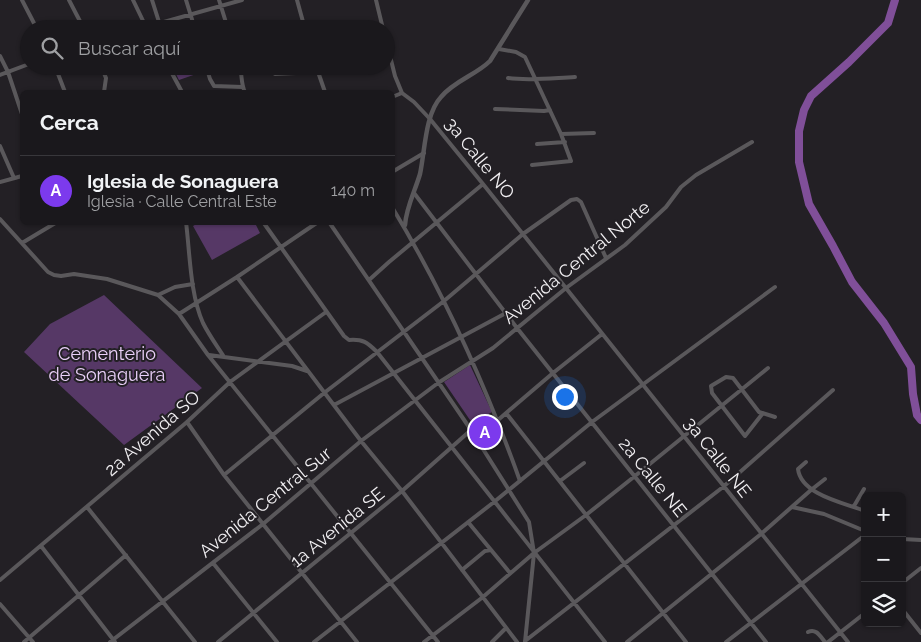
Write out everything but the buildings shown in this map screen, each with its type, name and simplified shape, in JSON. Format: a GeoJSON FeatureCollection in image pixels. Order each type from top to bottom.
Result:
{"type":"FeatureCollection","features":[{"type":"Feature","properties":{"kind":"street"},"geometry":{"type":"LineString","coordinates":[[22,0],[32,20]]}},
{"type":"Feature","properties":{"kind":"street"},"geometry":{"type":"LineString","coordinates":[[69,0],[79,20]]}},
{"type":"Feature","properties":{"kind":"street"},"geometry":{"type":"LineString","coordinates":[[133,0],[143,20]]}},
{"type":"Feature","properties":{"kind":"street"},"geometry":{"type":"LineString","coordinates":[[152,0],[158,20]]}},
{"type":"Feature","properties":{"kind":"street"},"geometry":{"type":"LineString","coordinates":[[186,0],[192,20]]}},
{"type":"Feature","properties":{"kind":"street"},"geometry":{"type":"LineString","coordinates":[[219,0],[225,20]]}},
{"type":"Feature","properties":{"kind":"street"},"geometry":{"type":"LineString","coordinates":[[166,20],[242,0]]}},
{"type":"Feature","properties":{"kind":"street"},"geometry":{"type":"LineString","coordinates":[[297,0],[303,20]]}},
{"type":"Feature","properties":{"kind":"street"},"geometry":{"type":"LineString","coordinates":[[376,0],[381,20]]}},
{"type":"Feature","properties":{"kind":"street"},"geometry":{"type":"LineString","coordinates":[[404,226],[414,193],[434,107],[441,96],[484,67],[499,48],[528,0]]}},
{"type":"Feature","properties":{"kind":"street"},"geometry":{"type":"LineString","coordinates":[[499,48],[516,52],[525,57],[561,134],[571,161],[532,165]]}},
{"type":"Feature","properties":{"kind":"street"},"geometry":{"type":"LineString","coordinates":[[0,56],[8,72],[20,108]]}},
{"type":"Feature","properties":{"kind":"street"},"geometry":{"type":"LineString","coordinates":[[0,75],[20,67]]}},
{"type":"Feature","properties":{"kind":"street"},"geometry":{"type":"LineString","coordinates":[[58,75],[64,90]]}},
{"type":"Feature","properties":{"kind":"street"},"geometry":{"type":"LineString","coordinates":[[104,90],[105,75]]}},
{"type":"Feature","properties":{"kind":"street"},"geometry":{"type":"LineString","coordinates":[[173,75],[181,90]]}},
{"type":"Feature","properties":{"kind":"street"},"geometry":{"type":"LineString","coordinates":[[209,75],[214,86],[242,88],[242,75]]}},
{"type":"Feature","properties":{"kind":"street"},"geometry":{"type":"LineString","coordinates":[[318,75],[324,90]]}},
{"type":"Feature","properties":{"kind":"street"},"geometry":{"type":"LineString","coordinates":[[395,75],[402,94],[395,96]]}},
{"type":"Feature","properties":{"kind":"street"},"geometry":{"type":"LineString","coordinates":[[508,78],[527,80],[575,77]]}},
{"type":"Feature","properties":{"kind":"street","name":"3a Calle NO"},"geometry":{"type":"LineString","coordinates":[[402,94],[414,102],[430,119],[566,288]]}},
{"type":"Feature","properties":{"kind":"street"},"geometry":{"type":"LineString","coordinates":[[494,109],[544,112],[550,110]]}},
{"type":"Feature","properties":{"kind":"street"},"geometry":{"type":"LineString","coordinates":[[561,134],[594,133]]}},
{"type":"Feature","properties":{"kind":"street"},"geometry":{"type":"LineString","coordinates":[[537,144],[564,142]]}},
{"type":"Feature","properties":{"kind":"street","name":"Avenida Central Norte"},"geometry":{"type":"LineString","coordinates":[[438,383],[493,348],[566,288],[625,245],[666,206],[681,187],[696,175],[752,142]]}},
{"type":"Feature","properties":{"kind":"street"},"geometry":{"type":"LineString","coordinates":[[0,146],[14,178]]}},
{"type":"Feature","properties":{"kind":"street"},"geometry":{"type":"LineString","coordinates":[[395,170],[424,153]]}},
{"type":"Feature","properties":{"kind":"street"},"geometry":{"type":"LineString","coordinates":[[0,182],[20,176]]}},
{"type":"Feature","properties":{"kind":"street"},"geometry":{"type":"LineString","coordinates":[[369,280],[483,184]]}},
{"type":"Feature","properties":{"kind":"street","name":"2a Calle NE"},"geometry":{"type":"LineString","coordinates":[[414,193],[517,328],[766,642]]}},
{"type":"Feature","properties":{"kind":"street"},"geometry":{"type":"LineString","coordinates":[[224,475],[524,234],[571,200],[577,199],[581,202],[606,258]]}},
{"type":"Feature","properties":{"kind":"street"},"geometry":{"type":"LineString","coordinates":[[395,211],[444,300],[498,420],[520,481]]}},
{"type":"Feature","properties":{"kind":"street"},"geometry":{"type":"LineString","coordinates":[[0,219],[48,272],[54,276],[74,274],[107,279],[158,294],[179,314],[208,355],[392,582],[438,642]]}},
{"type":"Feature","properties":{"kind":"street"},"geometry":{"type":"LineString","coordinates":[[22,243],[52,225]]}},
{"type":"Feature","properties":{"kind":"street"},"geometry":{"type":"LineString","coordinates":[[186,225],[196,303],[204,324],[224,357]]}},
{"type":"Feature","properties":{"kind":"street"},"geometry":{"type":"LineString","coordinates":[[265,225],[344,336],[349,340],[361,339],[377,352],[605,642]]}},
{"type":"Feature","properties":{"kind":"street"},"geometry":{"type":"LineString","coordinates":[[179,314],[314,225]]}},
{"type":"Feature","properties":{"kind":"street"},"geometry":{"type":"LineString","coordinates":[[331,225],[530,522],[534,553],[525,642]]}},
{"type":"Feature","properties":{"kind":"street"},"geometry":{"type":"LineString","coordinates":[[237,277],[324,393],[402,491],[517,642]]}},
{"type":"Feature","properties":{"kind":"street"},"geometry":{"type":"LineString","coordinates":[[158,294],[175,287],[193,284]]}},
{"type":"Feature","properties":{"kind":"street"},"geometry":{"type":"LineString","coordinates":[[314,642],[494,502],[592,422],[775,287]]}},
{"type":"Feature","properties":{"kind":"street","name":"3a Calle NE"},"geometry":{"type":"LineString","coordinates":[[566,288],[848,642]]}},
{"type":"Feature","properties":{"kind":"street","name":"2a Avenida SO"},"geometry":{"type":"LineString","coordinates":[[0,580],[187,422],[230,382],[326,312]]}},
{"type":"Feature","properties":{"kind":"street"},"geometry":{"type":"LineString","coordinates":[[334,404],[394,374],[420,358],[506,313]]}},
{"type":"Feature","properties":{"kind":"street"},"geometry":{"type":"LineString","coordinates":[[498,420],[602,334]]}},
{"type":"Feature","properties":{"kind":"street"},"geometry":{"type":"LineString","coordinates":[[208,355],[292,366],[308,371]]}},
{"type":"Feature","properties":{"kind":"street"},"geometry":{"type":"LineString","coordinates":[[424,642],[483,597],[534,553],[586,515],[768,368]]}},
{"type":"Feature","properties":{"kind":"street"},"geometry":{"type":"LineString","coordinates":[[763,413],[745,436],[712,393],[711,386],[729,376],[733,378],[760,412],[763,413],[775,417]]}},
{"type":"Feature","properties":{"kind":"street","name":"Avenida Central Sur"},"geometry":{"type":"LineString","coordinates":[[113,641],[263,524],[361,441],[438,383]]}},
{"type":"Feature","properties":{"kind":"street"},"geometry":{"type":"LineString","coordinates":[[525,642],[673,524],[723,487],[833,390]]}},
{"type":"Feature","properties":{"kind":"street"},"geometry":{"type":"LineString","coordinates":[[506,413],[686,642]]}},
{"type":"Feature","properties":{"kind":"street"},"geometry":{"type":"LineString","coordinates":[[187,422],[224,475],[358,642]]}},
{"type":"Feature","properties":{"kind":"street","name":"1a Avenida SE"},"geometry":{"type":"LineString","coordinates":[[218,642],[352,534],[452,448],[470,430]]}},
{"type":"Feature","properties":{"kind":"street"},"geometry":{"type":"LineString","coordinates":[[806,462],[798,469],[811,490],[861,509]]}},
{"type":"Feature","properties":{"kind":"street"},"geometry":{"type":"LineString","coordinates":[[560,481],[584,463]]}},
{"type":"Feature","properties":{"kind":"street"},"geometry":{"type":"LineString","coordinates":[[627,642],[826,479]]}},
{"type":"Feature","properties":{"kind":"street"},"geometry":{"type":"LineString","coordinates":[[854,506],[864,489]]}},
{"type":"Feature","properties":{"kind":"street"},"geometry":{"type":"LineString","coordinates":[[87,507],[195,642]]}},
{"type":"Feature","properties":{"kind":"street"},"geometry":{"type":"LineString","coordinates":[[792,507],[824,514],[861,529]]}},
{"type":"Feature","properties":{"kind":"street"},"geometry":{"type":"LineString","coordinates":[[468,522],[510,573]]}},
{"type":"Feature","properties":{"kind":"street"},"geometry":{"type":"LineString","coordinates":[[726,642],[862,537]]}},
{"type":"Feature","properties":{"kind":"street"},"geometry":{"type":"LineString","coordinates":[[906,539],[921,540]]}},
{"type":"Feature","properties":{"kind":"street"},"geometry":{"type":"LineString","coordinates":[[41,546],[113,641]]}},
{"type":"Feature","properties":{"kind":"street"},"geometry":{"type":"LineString","coordinates":[[462,570],[485,551],[491,550]]}},
{"type":"Feature","properties":{"kind":"street"},"geometry":{"type":"LineString","coordinates":[[24,642],[126,555]]}},
{"type":"Feature","properties":{"kind":"street"},"geometry":{"type":"LineString","coordinates":[[213,563],[277,642]]}},
{"type":"Feature","properties":{"kind":"street"},"geometry":{"type":"LineString","coordinates":[[903,582],[921,568]]}},
{"type":"Feature","properties":{"kind":"street"},"geometry":{"type":"LineString","coordinates":[[0,604],[32,642]]}},
{"type":"Feature","properties":{"kind":"street"},"geometry":{"type":"LineString","coordinates":[[906,614],[921,633]]}},
{"type":"Feature","properties":{"kind":"street"},"geometry":{"type":"LineString","coordinates":[[808,632],[815,631],[826,642],[861,616]]}},
{"type":"Feature","properties":{"kind":"street"},"geometry":{"type":"LineString","coordinates":[[492,642],[506,628]]}},
{"type":"Feature","properties":{"kind":"green space"},"geometry":{"type":"Polygon","coordinates":[[[176,75],[193,75],[179,80],[176,75]]]}},
{"type":"Feature","properties":{"kind":"green space"},"geometry":{"type":"Polygon","coordinates":[[[256,225],[260,233],[212,260],[193,226],[256,225]]]}},
{"type":"Feature","properties":{"kind":"green space","name":"Cementerio de Sonaguera"},"geometry":{"type":"Polygon","coordinates":[[[104,295],[202,388],[124,445],[24,352],[50,324],[104,295]]]}},
{"type":"Feature","properties":{"kind":"green space"},"geometry":{"type":"Polygon","coordinates":[[[470,365],[492,412],[472,423],[444,382],[470,365]]]}},
{"type":"Feature","properties":{"kind":"waterway"},"geometry":{"type":"LineString","coordinates":[[895,0],[888,23],[811,96],[804,110],[799,131],[799,162],[809,204],[852,282],[884,323],[911,367],[913,394],[917,415],[921,420]]}},
{"type":"Feature","properties":{"kind":"place","name":"Iglesia de Sonaguera"},"geometry":{"type":"Point","coordinates":[485,432]}}]}
